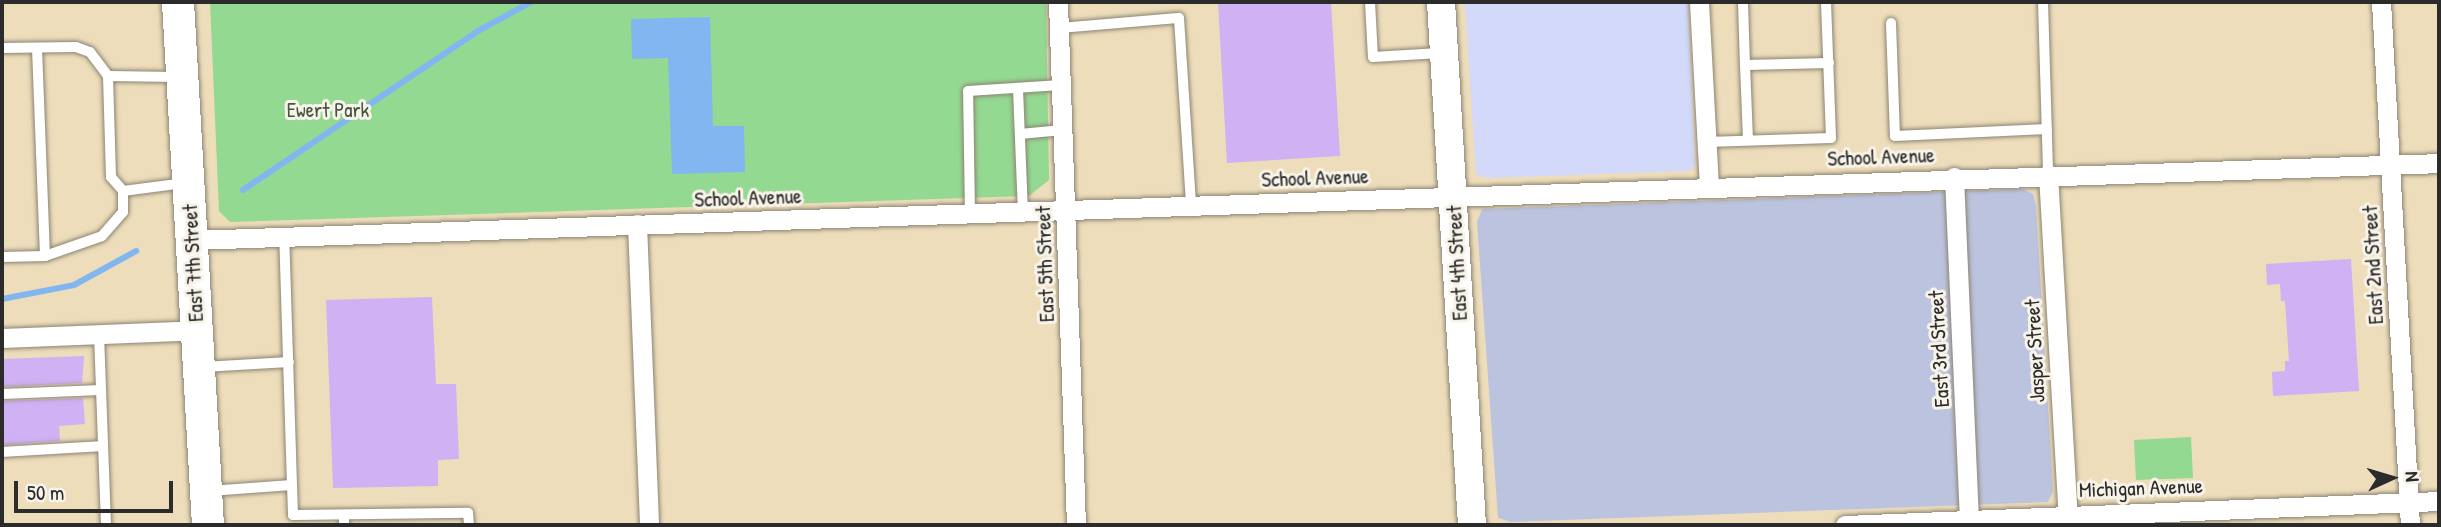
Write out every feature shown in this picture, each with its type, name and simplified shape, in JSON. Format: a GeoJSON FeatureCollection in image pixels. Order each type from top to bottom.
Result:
{"type":"FeatureCollection","features":[{"type":"Feature","properties":{"kind":"main road","name":"East 7th Street"},"geometry":{"type":"LineString","coordinates":[[178,2],[208,525]]}},
{"type":"Feature","properties":{"kind":"street","name":"East 5th Street"},"geometry":{"type":"LineString","coordinates":[[1058,2],[1076,525]]}},
{"type":"Feature","properties":{"kind":"street","name":"East 4th Street"},"geometry":{"type":"LineString","coordinates":[[1441,2],[1472,525]]}},
{"type":"Feature","properties":{"kind":"street"},"geometry":{"type":"LineString","coordinates":[[1699,2],[1709,185]]}},
{"type":"Feature","properties":{"kind":"street","name":"East 2nd Street"},"geometry":{"type":"LineString","coordinates":[[2381,2],[2410,525]]}},
{"type":"Feature","properties":{"kind":"street","name":"School Avenue"},"geometry":{"type":"LineString","coordinates":[[192,240],[637,223],[970,215],[1709,185],[2439,163]]}},
{"type":"Feature","properties":{"kind":"street","name":"Jasper Street"},"geometry":{"type":"LineString","coordinates":[[2048,174],[2067,519]]}},
{"type":"Feature","properties":{"kind":"street","name":"East 3rd Street"},"geometry":{"type":"LineString","coordinates":[[1954,177],[1969,519]]}},
{"type":"Feature","properties":{"kind":"street"},"geometry":{"type":"LineString","coordinates":[[637,223],[649,525]]}},
{"type":"Feature","properties":{"kind":"street"},"geometry":{"type":"LineString","coordinates":[[2,338],[197,330]]}},
{"type":"Feature","properties":{"kind":"street","name":"Michigan Avenue"},"geometry":{"type":"LineString","coordinates":[[1845,525],[1969,519],[2240,517],[2439,501]]}},
{"type":"Feature","properties":{"kind":"lane"},"geometry":{"type":"LineString","coordinates":[[1370,2],[1373,57],[1444,53]]}},
{"type":"Feature","properties":{"kind":"lane"},"geometry":{"type":"LineString","coordinates":[[1743,2],[1748,140]]}},
{"type":"Feature","properties":{"kind":"lane"},"geometry":{"type":"LineString","coordinates":[[1706,142],[1831,138],[1826,2]]}},
{"type":"Feature","properties":{"kind":"lane"},"geometry":{"type":"LineString","coordinates":[[2043,2],[2048,174]]}},
{"type":"Feature","properties":{"kind":"lane"},"geometry":{"type":"LineString","coordinates":[[1059,28],[1179,18],[1191,205]]}},
{"type":"Feature","properties":{"kind":"lane"},"geometry":{"type":"LineString","coordinates":[[1891,23],[1895,136],[2047,129]]}},
{"type":"Feature","properties":{"kind":"lane"},"geometry":{"type":"LineString","coordinates":[[2,48],[76,47],[90,52],[108,76],[111,177],[123,191],[123,212],[102,236],[45,256],[2,257]]}},
{"type":"Feature","properties":{"kind":"lane"},"geometry":{"type":"LineString","coordinates":[[37,48],[45,256]]}},
{"type":"Feature","properties":{"kind":"lane"},"geometry":{"type":"LineString","coordinates":[[1745,65],[1829,63]]}},
{"type":"Feature","properties":{"kind":"lane"},"geometry":{"type":"LineString","coordinates":[[108,76],[183,77]]}},
{"type":"Feature","properties":{"kind":"lane"},"geometry":{"type":"LineString","coordinates":[[970,215],[968,91],[1061,85]]}},
{"type":"Feature","properties":{"kind":"lane"},"geometry":{"type":"LineString","coordinates":[[1018,89],[1023,211]]}},
{"type":"Feature","properties":{"kind":"lane"},"geometry":{"type":"LineString","coordinates":[[1020,134],[1063,131]]}},
{"type":"Feature","properties":{"kind":"lane"},"geometry":{"type":"LineString","coordinates":[[123,191],[188,182]]}},
{"type":"Feature","properties":{"kind":"lane"},"geometry":{"type":"LineString","coordinates":[[284,237],[293,515],[344,520],[468,513],[469,525]]}},
{"type":"Feature","properties":{"kind":"lane"},"geometry":{"type":"LineString","coordinates":[[99,334],[106,525]]}},
{"type":"Feature","properties":{"kind":"lane"},"geometry":{"type":"LineString","coordinates":[[199,367],[289,362]]}},
{"type":"Feature","properties":{"kind":"lane"},"geometry":{"type":"LineString","coordinates":[[2,394],[101,390]]}},
{"type":"Feature","properties":{"kind":"lane"},"geometry":{"type":"LineString","coordinates":[[2,452],[103,446]]}},
{"type":"Feature","properties":{"kind":"lane"},"geometry":{"type":"LineString","coordinates":[[206,491],[292,485]]}},
{"type":"Feature","properties":{"kind":"shaded area"},"geometry":{"type":"Polygon","coordinates":[[[1465,2],[1688,2],[1695,167],[1688,171],[1486,178],[1476,174],[1465,2]]]}},
{"type":"Feature","properties":{"kind":"shaded area"},"geometry":{"type":"Polygon","coordinates":[[[2023,189],[2033,194],[2036,206],[2053,491],[2048,502],[1511,522],[1498,518],[1477,222],[1482,209],[2023,189]]]}},
{"type":"Feature","properties":{"kind":"green space","name":"Ewert Park"},"geometry":{"type":"Polygon","coordinates":[[[210,2],[1046,2],[1049,180],[1029,196],[230,222],[219,211],[210,2]]]}},
{"type":"Feature","properties":{"kind":"green space"},"geometry":{"type":"Polygon","coordinates":[[[2191,437],[2193,478],[2136,480],[2134,440],[2191,437]]]}},
{"type":"Feature","properties":{"kind":"water"},"geometry":{"type":"Polygon","coordinates":[[[710,17],[713,126],[744,126],[745,172],[672,174],[668,58],[632,59],[631,19],[710,17]]]}},
{"type":"Feature","properties":{"kind":"building"},"geometry":{"type":"Polygon","coordinates":[[[1218,2],[1331,2],[1340,156],[1227,163],[1218,2]]]}},
{"type":"Feature","properties":{"kind":"building"},"geometry":{"type":"Polygon","coordinates":[[[2351,259],[2359,391],[2273,396],[2272,372],[2285,371],[2285,361],[2289,361],[2285,301],[2281,301],[2280,284],[2267,285],[2266,264],[2351,259]]]}},
{"type":"Feature","properties":{"kind":"building"},"geometry":{"type":"Polygon","coordinates":[[[432,297],[436,384],[456,384],[459,459],[438,460],[438,486],[333,488],[326,300],[432,297]]]}},
{"type":"Feature","properties":{"kind":"building"},"geometry":{"type":"Polygon","coordinates":[[[84,356],[82,383],[2,387],[2,359],[84,356]]]}},
{"type":"Feature","properties":{"kind":"building"},"geometry":{"type":"Polygon","coordinates":[[[83,398],[85,424],[59,426],[60,441],[2,445],[2,401],[83,398]]]}},
{"type":"Feature","properties":{"kind":"waterway"},"geometry":{"type":"LineString","coordinates":[[243,190],[476,32],[531,2]]}},
{"type":"Feature","properties":{"kind":"waterway"},"geometry":{"type":"LineString","coordinates":[[2,299],[74,285],[136,251]]}}]}
